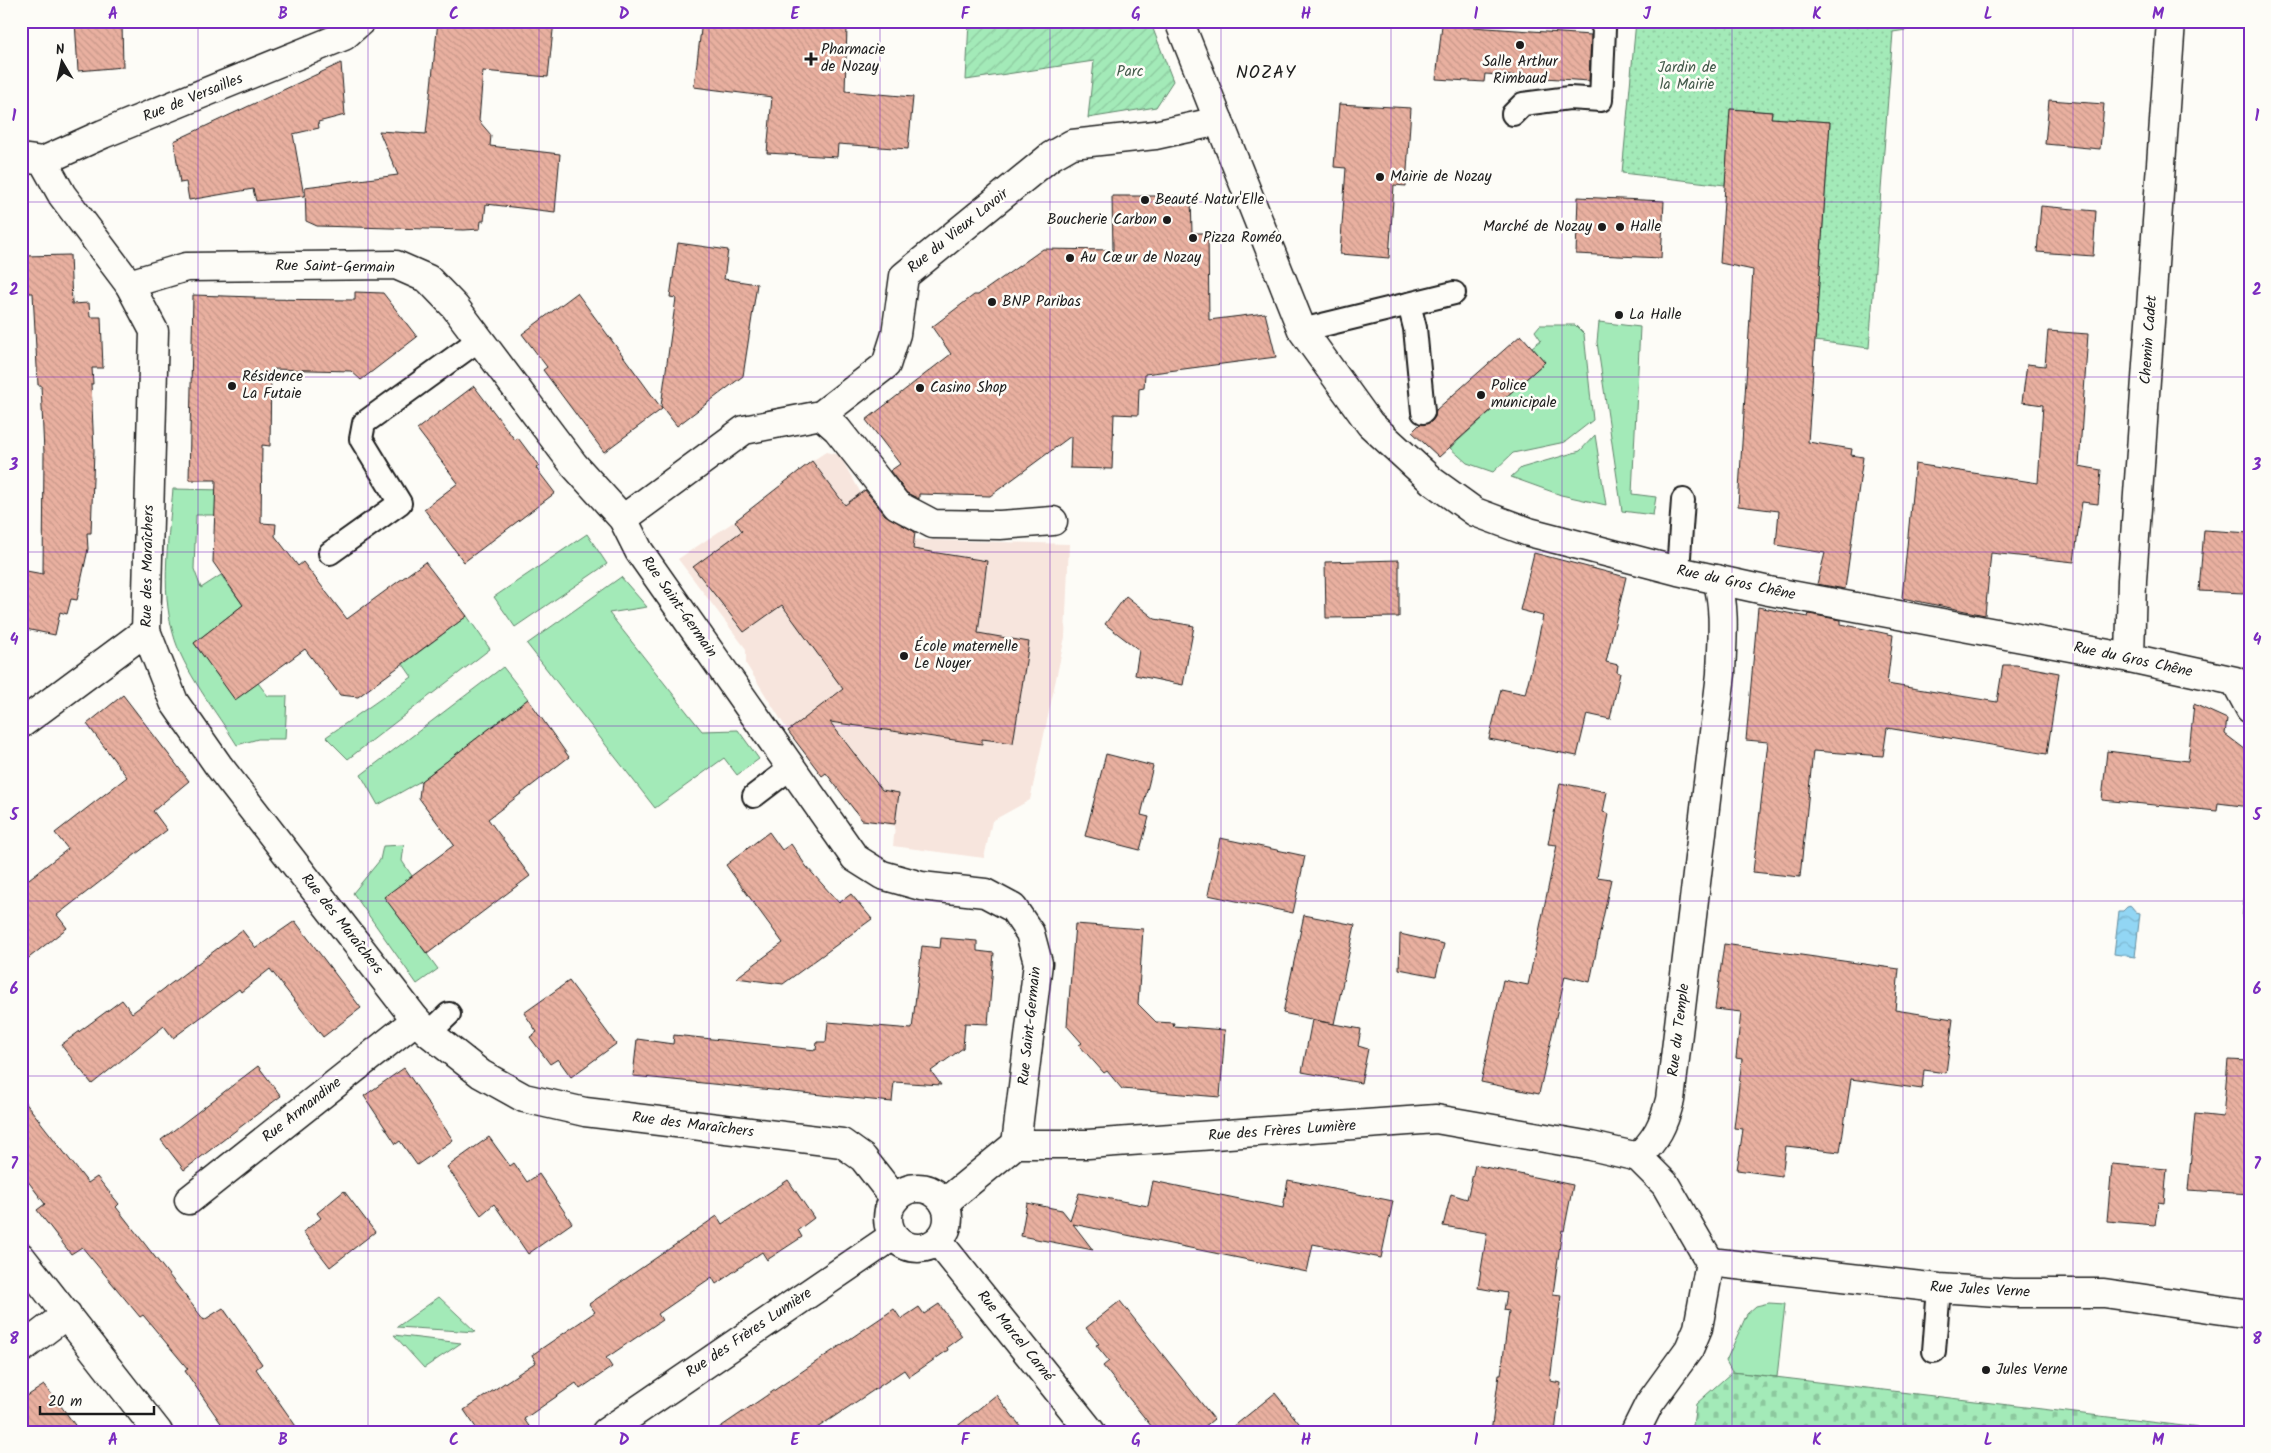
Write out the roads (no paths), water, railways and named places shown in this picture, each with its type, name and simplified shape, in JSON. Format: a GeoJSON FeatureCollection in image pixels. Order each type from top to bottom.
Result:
{"type":"FeatureCollection","features":[{"type":"Feature","properties":{"kind":"street","name":"Rue de Versailles"},"geometry":{"type":"LineString","coordinates":[[32,160],[103,134],[344,36],[361,21]]}},
{"type":"Feature","properties":{"kind":"street","name":"Rue du Gros Chêne"},"geometry":{"type":"LineString","coordinates":[[1179,21],[1302,330],[1370,424],[1432,481],[1475,512],[1530,532],[1678,571],[2130,658],[2242,683]]}},
{"type":"Feature","properties":{"kind":"street","name":"Chemin Cadet"},"geometry":{"type":"LineString","coordinates":[[2130,658],[2133,570],[2171,21]]}},
{"type":"Feature","properties":{"kind":"street","name":"Rue du Vieux Lavoir"},"geometry":{"type":"LineString","coordinates":[[626,525],[744,430],[821,415],[886,365],[896,334],[904,276],[1051,156],[1072,144],[1155,135],[1219,120]]}},
{"type":"Feature","properties":{"kind":"street","name":"Rue des Maraîchers"},"geometry":{"type":"LineString","coordinates":[[32,160],[62,195],[129,284],[154,331],[146,631],[174,702],[218,764],[422,1026],[481,1074],[524,1098],[584,1112],[842,1143],[863,1158],[895,1199]]}},
{"type":"Feature","properties":{"kind":"street","name":"Rue Saint-Germain"},"geometry":{"type":"LineString","coordinates":[[129,284],[186,267],[396,265],[428,278],[455,307],[480,339],[574,465],[626,525],[639,551],[855,858],[882,875],[921,886],[985,893],[1013,908],[1030,933],[1038,963],[1016,1144]]}},
{"type":"Feature","properties":{"kind":"street"},"geometry":{"type":"LineString","coordinates":[[821,415],[838,429],[897,505],[933,524],[1000,525],[1052,521]]}},
{"type":"Feature","properties":{"kind":"street","name":"Rue du Temple"},"geometry":{"type":"LineString","coordinates":[[1638,1158],[1655,1139],[1663,1124],[1670,1100],[1721,674],[1724,617],[1717,579]]}},
{"type":"Feature","properties":{"kind":"street"},"geometry":{"type":"LineString","coordinates":[[21,724],[146,631]]}},
{"type":"Feature","properties":{"kind":"street"},"geometry":{"type":"LineString","coordinates":[[2242,683],[2250,709]]}},
{"type":"Feature","properties":{"kind":"street","name":"Rue Armandine"},"geometry":{"type":"LineString","coordinates":[[189,1200],[422,1026]]}},
{"type":"Feature","properties":{"kind":"street","name":"Rue des Frères Lumière"},"geometry":{"type":"LineString","coordinates":[[1016,1144],[1088,1144],[1436,1120],[1591,1146],[1638,1158]]}},
{"type":"Feature","properties":{"kind":"street"},"geometry":{"type":"LineString","coordinates":[[944,1203],[1016,1144]]}},
{"type":"Feature","properties":{"kind":"street"},"geometry":{"type":"LineString","coordinates":[[1635,1432],[1649,1404],[1688,1348],[1698,1328],[1710,1262],[1665,1184],[1638,1158]]}},
{"type":"Feature","properties":{"kind":"street"},"geometry":{"type":"LineString","coordinates":[[920,1188],[929,1191],[944,1203],[948,1222],[944,1233],[938,1241],[930,1246],[909,1247],[900,1243],[888,1227],[888,1216],[895,1199],[911,1189],[920,1188]]}},
{"type":"Feature","properties":{"kind":"street","name":"Rue des Frères Lumière"},"geometry":{"type":"LineString","coordinates":[[606,1432],[893,1236]]}},
{"type":"Feature","properties":{"kind":"street","name":"Rue Marcel Carné"},"geometry":{"type":"LineString","coordinates":[[938,1241],[1091,1432]]}},
{"type":"Feature","properties":{"kind":"street"},"geometry":{"type":"LineString","coordinates":[[21,1257],[158,1432]]}},
{"type":"Feature","properties":{"kind":"street","name":"Rue Jules Verne"},"geometry":{"type":"LineString","coordinates":[[1710,1262],[1939,1288],[2012,1293],[2104,1293],[2250,1314]]}},
{"type":"Feature","properties":{"kind":"street"},"geometry":{"type":"LineString","coordinates":[[21,1349],[67,1314]]}},
{"type":"Feature","properties":{"kind":"lane"},"geometry":{"type":"LineString","coordinates":[[1513,114],[1523,104],[1569,98],[1601,100],[1604,29],[1600,21]]}},
{"type":"Feature","properties":{"kind":"lane"},"geometry":{"type":"LineString","coordinates":[[1302,330],[1454,293]]}},
{"type":"Feature","properties":{"kind":"lane"},"geometry":{"type":"LineString","coordinates":[[1409,304],[1416,328],[1423,412]]}},
{"type":"Feature","properties":{"kind":"lane"},"geometry":{"type":"LineString","coordinates":[[330,553],[400,503],[361,439],[364,423],[480,339]]}},
{"type":"Feature","properties":{"kind":"lane"},"geometry":{"type":"LineString","coordinates":[[1678,571],[1683,500]]}},
{"type":"Feature","properties":{"kind":"lane"},"geometry":{"type":"LineString","coordinates":[[754,796],[792,768]]}},
{"type":"Feature","properties":{"kind":"lane"},"geometry":{"type":"LineString","coordinates":[[422,1026],[449,1014]]}},
{"type":"Feature","properties":{"kind":"lane"},"geometry":{"type":"LineString","coordinates":[[1934,1351],[1939,1288]]}},
{"type":"Feature","properties":{"kind":"water"},"geometry":{"type":"Polygon","coordinates":[[[2131,906],[2136,912],[2140,913],[2135,957],[2114,954],[2119,911],[2123,911],[2131,906]]]}},
{"type":"Feature","properties":{"kind":"place","name":"Salle Arthur Rimbaud"},"geometry":{"type":"Point","coordinates":[1520,45]}},
{"type":"Feature","properties":{"kind":"place","name":"Pharmacie de Nozay"},"geometry":{"type":"Point","coordinates":[811,59]}},
{"type":"Feature","properties":{"kind":"place","name":"Mairie de Nozay"},"geometry":{"type":"Point","coordinates":[1380,177]}},
{"type":"Feature","properties":{"kind":"place","name":"Beauté Natur'Elle"},"geometry":{"type":"Point","coordinates":[1145,200]}},
{"type":"Feature","properties":{"kind":"place","name":"Boucherie Carbon"},"geometry":{"type":"Point","coordinates":[1167,220]}},
{"type":"Feature","properties":{"kind":"place","name":"Marché de Nozay"},"geometry":{"type":"Point","coordinates":[1602,227]}},
{"type":"Feature","properties":{"kind":"place","name":"Halle"},"geometry":{"type":"Point","coordinates":[1620,227]}},
{"type":"Feature","properties":{"kind":"place","name":"Pizza Roméo"},"geometry":{"type":"Point","coordinates":[1193,238]}},
{"type":"Feature","properties":{"kind":"place","name":"Au Cœur de Nozay"},"geometry":{"type":"Point","coordinates":[1070,258]}},
{"type":"Feature","properties":{"kind":"place","name":"BNP Paribas"},"geometry":{"type":"Point","coordinates":[992,302]}},
{"type":"Feature","properties":{"kind":"place","name":"La Halle"},"geometry":{"type":"Point","coordinates":[1619,315]}},
{"type":"Feature","properties":{"kind":"place","name":"Résidence La Futaie"},"geometry":{"type":"Point","coordinates":[232,386]}},
{"type":"Feature","properties":{"kind":"place","name":"Casino Shop"},"geometry":{"type":"Point","coordinates":[920,388]}},
{"type":"Feature","properties":{"kind":"place","name":"Police municipale"},"geometry":{"type":"Point","coordinates":[1481,395]}},
{"type":"Feature","properties":{"kind":"place","name":"École maternelle Le Noyer"},"geometry":{"type":"Point","coordinates":[904,656]}},
{"type":"Feature","properties":{"kind":"place","name":"Jules Verne"},"geometry":{"type":"Point","coordinates":[1986,1370]}},
{"type":"Feature","properties":{"kind":"district","name":"NOZAY"},"geometry":{"type":"Point","coordinates":[1266,73]}},
{"type":"Feature","properties":{"kind":"park label","name":"Parc"},"geometry":{"type":"Point","coordinates":[1130,72]}},
{"type":"Feature","properties":{"kind":"park label","name":"Jardin de la Mairie"},"geometry":{"type":"Point","coordinates":[1687,76]}}]}
